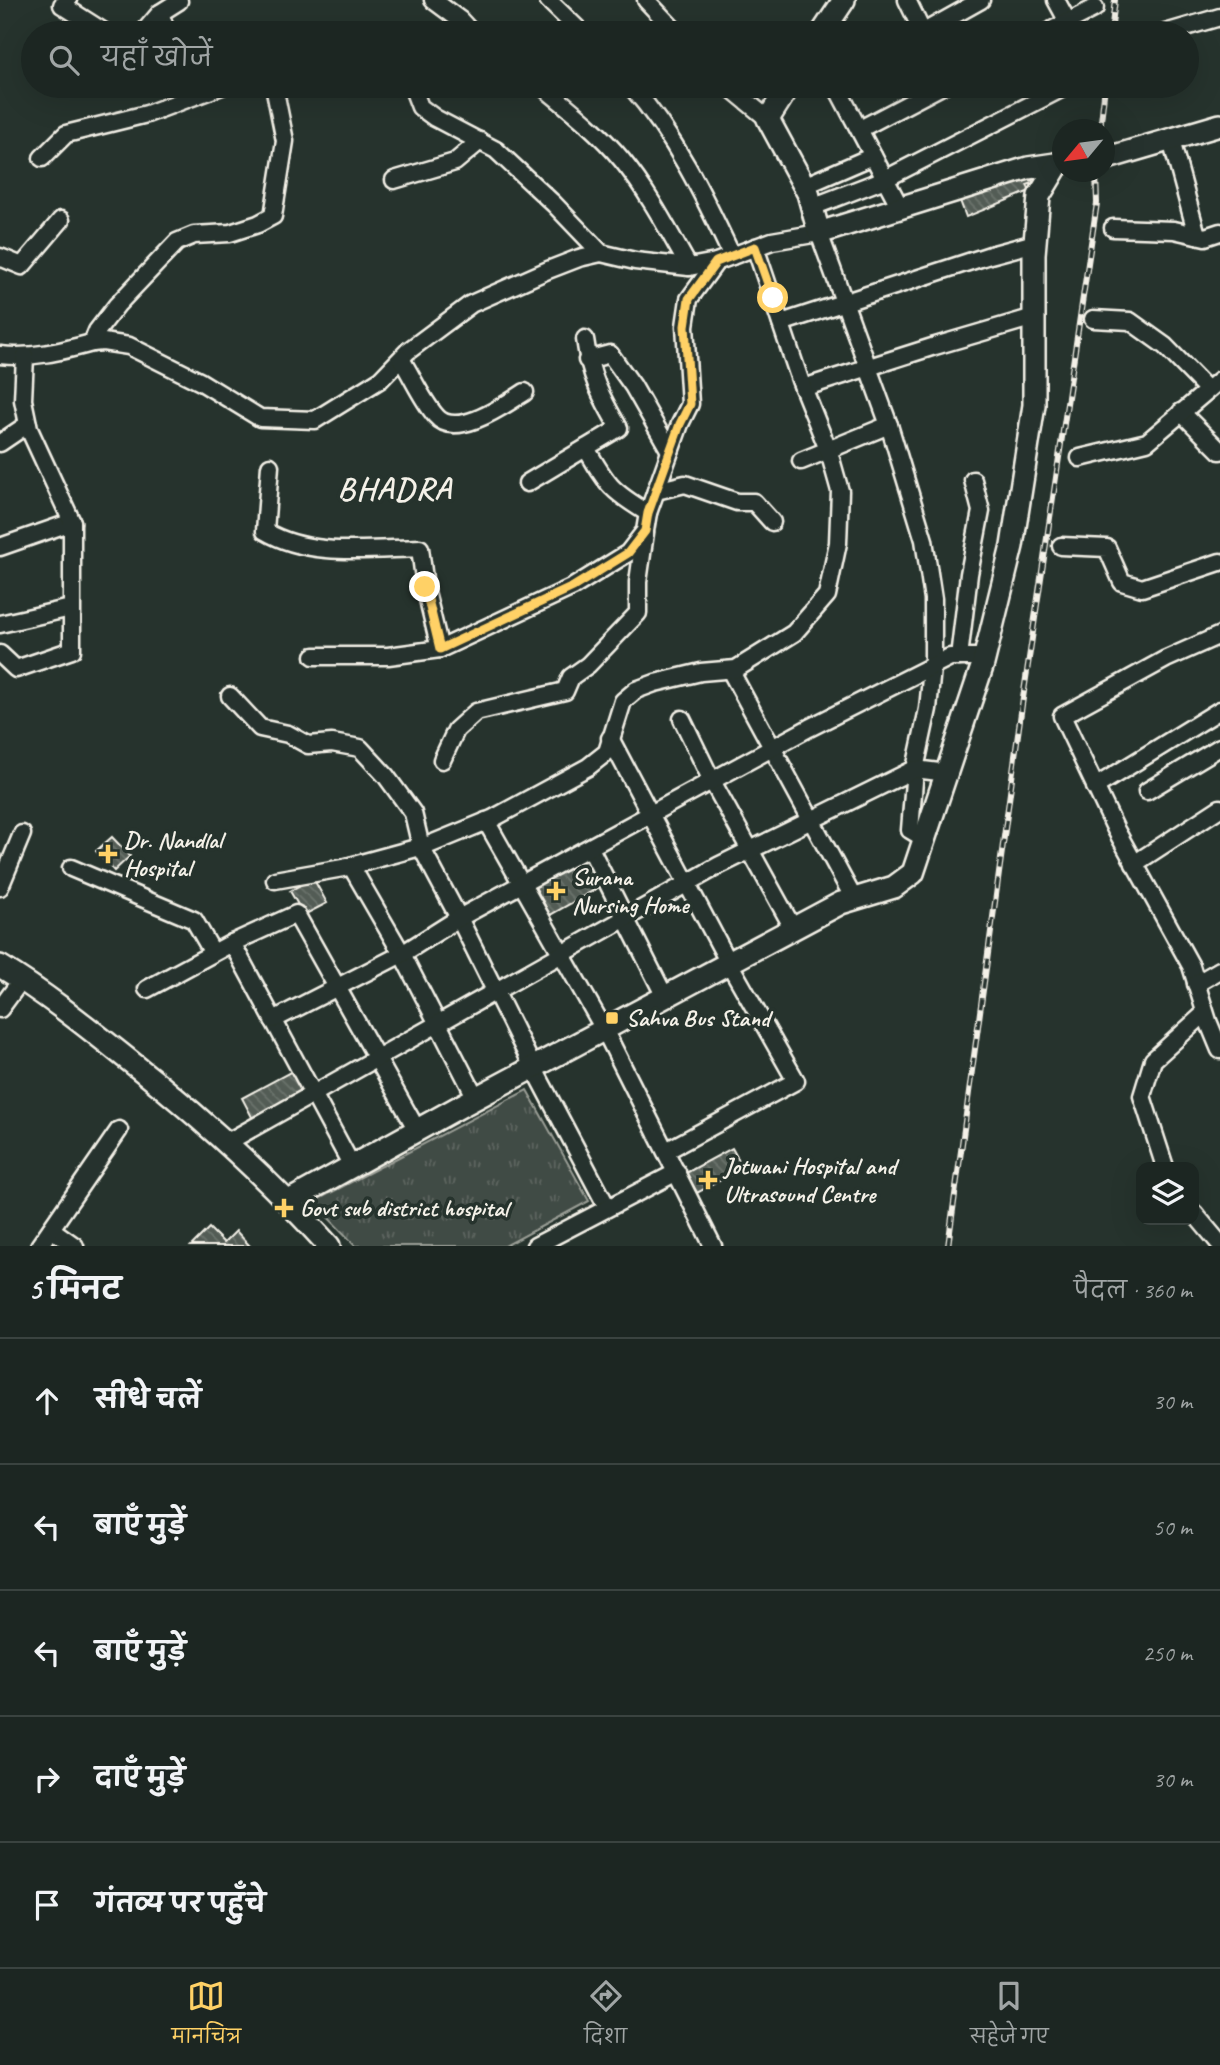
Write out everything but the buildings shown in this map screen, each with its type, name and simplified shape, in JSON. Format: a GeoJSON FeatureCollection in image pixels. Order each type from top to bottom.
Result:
{"type":"FeatureCollection","features":[{"type":"Feature","properties":{"kind":"main road"},"geometry":{"type":"LineString","coordinates":[[830,21],[844,0]]}},
{"type":"Feature","properties":{"kind":"main road"},"geometry":{"type":"LineString","coordinates":[[781,98],[768,119],[808,196],[819,233],[1028,168],[1052,164]]}},
{"type":"Feature","properties":{"kind":"main road"},"geometry":{"type":"LineString","coordinates":[[1115,156],[1220,125]]}},
{"type":"Feature","properties":{"kind":"main road"},"geometry":{"type":"LineString","coordinates":[[289,1201],[841,902],[894,887],[913,873],[985,657],[1012,546],[1034,405],[1035,243],[1039,196],[1052,176]]}},
{"type":"Feature","properties":{"kind":"main road"},"geometry":{"type":"LineString","coordinates":[[0,966],[43,992],[159,1084],[289,1201],[329,1246]]}},
{"type":"Feature","properties":{"kind":"street"},"geometry":{"type":"LineString","coordinates":[[68,0],[62,5],[87,21]]}},
{"type":"Feature","properties":{"kind":"street"},"geometry":{"type":"LineString","coordinates":[[433,0],[461,21]]}},
{"type":"Feature","properties":{"kind":"street"},"geometry":{"type":"LineString","coordinates":[[548,0],[570,21]]}},
{"type":"Feature","properties":{"kind":"street"},"geometry":{"type":"LineString","coordinates":[[646,0],[666,21]]}},
{"type":"Feature","properties":{"kind":"street"},"geometry":{"type":"LineString","coordinates":[[907,0],[917,21]]}},
{"type":"Feature","properties":{"kind":"street"},"geometry":{"type":"LineString","coordinates":[[944,21],[981,0]]}},
{"type":"Feature","properties":{"kind":"street"},"geometry":{"type":"LineString","coordinates":[[1056,0],[1067,21]]}},
{"type":"Feature","properties":{"kind":"street"},"geometry":{"type":"LineString","coordinates":[[153,21],[160,13],[180,1]]}},
{"type":"Feature","properties":{"kind":"street"},"geometry":{"type":"LineString","coordinates":[[1070,21],[1096,8]]}},
{"type":"Feature","properties":{"kind":"street"},"geometry":{"type":"LineString","coordinates":[[160,13],[163,21]]}},
{"type":"Feature","properties":{"kind":"street"},"geometry":{"type":"LineString","coordinates":[[1199,23],[1220,17]]}},
{"type":"Feature","properties":{"kind":"street"},"geometry":{"type":"LineString","coordinates":[[42,158],[66,134],[148,114],[177,98]]}},
{"type":"Feature","properties":{"kind":"street"},"geometry":{"type":"LineString","coordinates":[[92,343],[97,331],[117,305],[177,242],[194,234],[230,233],[273,216],[285,142],[276,98]]}},
{"type":"Feature","properties":{"kind":"street"},"geometry":{"type":"LineString","coordinates":[[416,98],[419,107],[496,150],[601,253]]}},
{"type":"Feature","properties":{"kind":"street"},"geometry":{"type":"LineString","coordinates":[[557,98],[581,117],[621,160],[649,198],[689,267]]}},
{"type":"Feature","properties":{"kind":"street"},"geometry":{"type":"LineString","coordinates":[[642,98],[652,109],[695,179],[732,256]]}},
{"type":"Feature","properties":{"kind":"street"},"geometry":{"type":"LineString","coordinates":[[743,98],[768,119]]}},
{"type":"Feature","properties":{"kind":"street"},"geometry":{"type":"LineString","coordinates":[[843,98],[900,208]]}},
{"type":"Feature","properties":{"kind":"street"},"geometry":{"type":"LineString","coordinates":[[860,129],[919,98]]}},
{"type":"Feature","properties":{"kind":"street"},"geometry":{"type":"LineString","coordinates":[[808,196],[885,179],[1044,98]]}},
{"type":"Feature","properties":{"kind":"street"},"geometry":{"type":"LineString","coordinates":[[1171,139],[1197,235]]}},
{"type":"Feature","properties":{"kind":"street"},"geometry":{"type":"LineString","coordinates":[[394,180],[455,162],[480,141]]}},
{"type":"Feature","properties":{"kind":"street"},"geometry":{"type":"LineString","coordinates":[[808,196],[873,156]]}},
{"type":"Feature","properties":{"kind":"street"},"geometry":{"type":"LineString","coordinates":[[0,257],[22,267],[61,220]]}},
{"type":"Feature","properties":{"kind":"street"},"geometry":{"type":"LineString","coordinates":[[1113,228],[1174,230],[1205,237],[1220,232]]}},
{"type":"Feature","properties":{"kind":"street"},"geometry":{"type":"LineString","coordinates":[[0,355],[52,354],[103,342],[129,346],[201,382],[260,418],[315,420],[381,379],[408,351],[471,304],[579,258],[601,253],[635,261],[689,267],[716,262],[772,241],[819,233],[889,425],[924,540],[933,599],[932,666],[928,709],[915,769],[911,830],[925,839]]}},
{"type":"Feature","properties":{"kind":"street"},"geometry":{"type":"LineString","coordinates":[[781,323],[1035,243]]}},
{"type":"Feature","properties":{"kind":"street"},"geometry":{"type":"LineString","coordinates":[[275,880],[351,866],[421,847],[486,821],[588,766],[607,752],[623,701],[636,690],[701,672],[736,669],[794,633],[827,595],[838,542],[840,491],[755,247]]}},
{"type":"Feature","properties":{"kind":"street"},"geometry":{"type":"LineString","coordinates":[[442,760],[456,730],[476,712],[565,691],[571,677],[588,665],[638,613],[638,582],[648,513],[690,404],[685,326],[689,299],[716,262]]}},
{"type":"Feature","properties":{"kind":"street"},"geometry":{"type":"LineString","coordinates":[[803,388],[1034,317]]}},
{"type":"Feature","properties":{"kind":"street"},"geometry":{"type":"LineString","coordinates":[[1080,458],[1147,442],[1216,382],[1130,321],[1093,319]]}},
{"type":"Feature","properties":{"kind":"street"},"geometry":{"type":"LineString","coordinates":[[527,483],[619,428],[601,397],[587,360],[585,339]]}},
{"type":"Feature","properties":{"kind":"street"},"geometry":{"type":"LineString","coordinates":[[587,360],[610,354],[633,387],[670,451]]}},
{"type":"Feature","properties":{"kind":"street"},"geometry":{"type":"LineString","coordinates":[[0,654],[16,669],[72,650],[72,522],[28,424],[23,400],[25,356]]}},
{"type":"Feature","properties":{"kind":"street"},"geometry":{"type":"LineString","coordinates":[[401,359],[438,419],[453,424],[468,423],[492,413],[525,392]]}},
{"type":"Feature","properties":{"kind":"street"},"geometry":{"type":"LineString","coordinates":[[1181,412],[1220,451]]}},
{"type":"Feature","properties":{"kind":"street"},"geometry":{"type":"LineString","coordinates":[[0,443],[28,424]]}},
{"type":"Feature","properties":{"kind":"street"},"geometry":{"type":"LineString","coordinates":[[801,461],[827,448],[889,425]]}},
{"type":"Feature","properties":{"kind":"street"},"geometry":{"type":"LineString","coordinates":[[586,448],[604,480],[617,494],[648,513]]}},
{"type":"Feature","properties":{"kind":"street"},"geometry":{"type":"LineString","coordinates":[[270,466],[265,531],[276,537],[321,549],[420,548],[425,587],[440,649]]}},
{"type":"Feature","properties":{"kind":"street"},"geometry":{"type":"LineString","coordinates":[[959,657],[969,574],[981,511],[973,480]]}},
{"type":"Feature","properties":{"kind":"street"},"geometry":{"type":"LineString","coordinates":[[656,491],[685,484],[737,502],[754,502],[772,522]]}},
{"type":"Feature","properties":{"kind":"street"},"geometry":{"type":"LineString","coordinates":[[0,547],[72,522]]}},
{"type":"Feature","properties":{"kind":"street"},"geometry":{"type":"LineString","coordinates":[[314,656],[388,656],[440,649],[573,587],[628,553],[645,531]]}},
{"type":"Feature","properties":{"kind":"street"},"geometry":{"type":"LineString","coordinates":[[1061,546],[1107,548],[1122,582],[1142,588],[1220,562]]}},
{"type":"Feature","properties":{"kind":"street"},"geometry":{"type":"LineString","coordinates":[[0,624],[71,608]]}},
{"type":"Feature","properties":{"kind":"street"},"geometry":{"type":"LineString","coordinates":[[1220,635],[1166,659],[1062,716],[1134,864],[1191,965],[1205,1013],[1220,1050]]}},
{"type":"Feature","properties":{"kind":"street"},"geometry":{"type":"LineString","coordinates":[[274,1020],[402,954],[459,918],[772,748],[950,656],[985,657]]}},
{"type":"Feature","properties":{"kind":"street"},"geometry":{"type":"LineString","coordinates":[[730,670],[854,899]]}},
{"type":"Feature","properties":{"kind":"street"},"geometry":{"type":"LineString","coordinates":[[230,696],[260,728],[288,734],[307,745],[332,743],[360,748],[386,776],[413,813],[421,847],[607,1207]]}},
{"type":"Feature","properties":{"kind":"street"},"geometry":{"type":"LineString","coordinates":[[1095,787],[1220,710]]}},
{"type":"Feature","properties":{"kind":"street"},"geometry":{"type":"LineString","coordinates":[[682,719],[712,781],[793,928]]}},
{"type":"Feature","properties":{"kind":"street"},"geometry":{"type":"LineString","coordinates":[[610,738],[729,963],[796,1081],[666,1151]]}},
{"type":"Feature","properties":{"kind":"street"},"geometry":{"type":"LineString","coordinates":[[1147,791],[1220,747]]}},
{"type":"Feature","properties":{"kind":"street"},"geometry":{"type":"LineString","coordinates":[[226,1143],[749,850],[915,769],[947,774]]}},
{"type":"Feature","properties":{"kind":"street"},"geometry":{"type":"LineString","coordinates":[[1134,864],[1220,808]]}},
{"type":"Feature","properties":{"kind":"street"},"geometry":{"type":"LineString","coordinates":[[486,821],[604,1029],[713,1246]]}},
{"type":"Feature","properties":{"kind":"street"},"geometry":{"type":"LineString","coordinates":[[0,887],[22,834]]}},
{"type":"Feature","properties":{"kind":"street"},"geometry":{"type":"LineString","coordinates":[[590,848],[665,997]]}},
{"type":"Feature","properties":{"kind":"street"},"geometry":{"type":"LineString","coordinates":[[351,866],[402,954],[476,1098]]}},
{"type":"Feature","properties":{"kind":"street"},"geometry":{"type":"LineString","coordinates":[[71,868],[194,920],[212,953]]}},
{"type":"Feature","properties":{"kind":"street"},"geometry":{"type":"LineString","coordinates":[[147,989],[212,953],[296,914],[417,1130]]}},
{"type":"Feature","properties":{"kind":"street"},"geometry":{"type":"LineString","coordinates":[[232,943],[352,1166]]}},
{"type":"Feature","properties":{"kind":"street"},"geometry":{"type":"LineString","coordinates":[[1196,984],[1220,970]]}},
{"type":"Feature","properties":{"kind":"street"},"geometry":{"type":"LineString","coordinates":[[0,1009],[22,979]]}},
{"type":"Feature","properties":{"kind":"street"},"geometry":{"type":"LineString","coordinates":[[1163,1162],[1142,1096],[1153,1060],[1205,1013]]}},
{"type":"Feature","properties":{"kind":"street"},"geometry":{"type":"LineString","coordinates":[[39,1246],[119,1130]]}},
{"type":"Feature","properties":{"kind":"street"},"geometry":{"type":"LineString","coordinates":[[535,1246],[677,1172]]}},
{"type":"Feature","properties":{"kind":"street"},"geometry":{"type":"LineString","coordinates":[[1199,1219],[1220,1244]]}},
{"type":"Feature","properties":{"kind":"street"},"geometry":{"type":"LineString","coordinates":[[51,1229],[75,1246]]}},
{"type":"Feature","properties":{"kind":"green space"},"geometry":{"type":"Polygon","coordinates":[[[527,1090],[589,1201],[505,1246],[356,1246],[313,1202],[527,1090]]]}},
{"type":"Feature","properties":{"kind":"railway"},"geometry":{"type":"LineString","coordinates":[[1112,21],[1115,0]]}},
{"type":"Feature","properties":{"kind":"railway"},"geometry":{"type":"LineString","coordinates":[[1101,119],[1104,98]]}},
{"type":"Feature","properties":{"kind":"railway"},"geometry":{"type":"LineString","coordinates":[[948,1246],[1022,705],[1097,203],[1096,182]]}},
{"type":"Feature","properties":{"kind":"place","name":"Dr. Nandlal Hospital"},"geometry":{"type":"Point","coordinates":[108,854]}},
{"type":"Feature","properties":{"kind":"place","name":"Surana Nursing Home"},"geometry":{"type":"Point","coordinates":[556,891]}},
{"type":"Feature","properties":{"kind":"place","name":"Sahva Bus Stand"},"geometry":{"type":"Point","coordinates":[612,1018]}},
{"type":"Feature","properties":{"kind":"place","name":"Jotwani Hospital and Ultrasound Centre"},"geometry":{"type":"Point","coordinates":[708,1180]}},
{"type":"Feature","properties":{"kind":"place","name":"Govt sub district hospital"},"geometry":{"type":"Point","coordinates":[284,1208]}},
{"type":"Feature","properties":{"kind":"district","name":"BHADRA"},"geometry":{"type":"Point","coordinates":[395,488]}},
{"type":"Feature","properties":{"kind":"route"},"geometry":{"type":"LineString","coordinates":[[425,587],[440,649],[573,587],[628,553],[645,531],[648,513],[680,424],[690,404],[685,326],[689,299],[716,262],[755,247],[773,298]]}}]}
